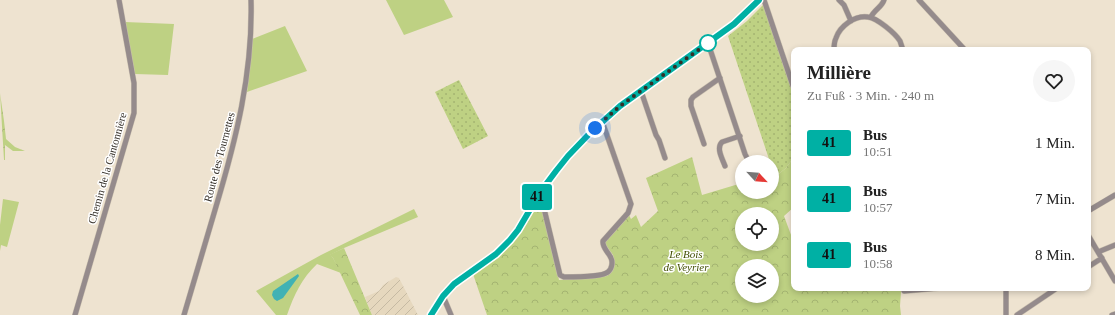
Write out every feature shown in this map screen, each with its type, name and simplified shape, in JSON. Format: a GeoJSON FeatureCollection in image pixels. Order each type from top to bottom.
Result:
{"type":"FeatureCollection","features":[{"type":"Feature","properties":{"kind":"street","name":"Chemin de la Cantonnière"},"geometry":{"type":"LineString","coordinates":[[75,315],[134,113],[134,83],[119,0]]}},
{"type":"Feature","properties":{"kind":"street","name":"Route des Tournettes"},"geometry":{"type":"LineString","coordinates":[[184,315],[228,166],[239,123],[246,80],[252,0]]}},
{"type":"Feature","properties":{"kind":"street"},"geometry":{"type":"LineString","coordinates":[[431,315],[443,296],[460,280],[496,254],[505,245],[518,230],[540,192],[568,156],[602,121],[620,106],[738,21],[759,0]]}},
{"type":"Feature","properties":{"kind":"street"},"geometry":{"type":"LineString","coordinates":[[764,0],[791,80]]}},
{"type":"Feature","properties":{"kind":"street"},"geometry":{"type":"LineString","coordinates":[[839,0],[844,5],[851,21]]}},
{"type":"Feature","properties":{"kind":"street"},"geometry":{"type":"LineString","coordinates":[[871,17],[884,0]]}},
{"type":"Feature","properties":{"kind":"street"},"geometry":{"type":"LineString","coordinates":[[920,0],[962,47]]}},
{"type":"Feature","properties":{"kind":"street"},"geometry":{"type":"LineString","coordinates":[[834,47],[836,37],[842,29],[851,21],[863,16],[871,17],[891,31],[899,40],[902,47]]}},
{"type":"Feature","properties":{"kind":"street"},"geometry":{"type":"LineString","coordinates":[[708,43],[746,155]]}},
{"type":"Feature","properties":{"kind":"street"},"geometry":{"type":"LineString","coordinates":[[704,144],[691,106],[691,100],[720,78]]}},
{"type":"Feature","properties":{"kind":"street"},"geometry":{"type":"LineString","coordinates":[[641,91],[665,158]]}},
{"type":"Feature","properties":{"kind":"street"},"geometry":{"type":"LineString","coordinates":[[540,192],[560,275],[564,277],[590,276],[608,272],[612,264],[612,259],[602,241],[631,212],[630,202],[602,121]]}},
{"type":"Feature","properties":{"kind":"street"},"geometry":{"type":"LineString","coordinates":[[725,166],[719,149],[720,143],[740,136]]}},
{"type":"Feature","properties":{"kind":"street"},"geometry":{"type":"LineString","coordinates":[[1091,209],[1115,195]]}},
{"type":"Feature","properties":{"kind":"street"},"geometry":{"type":"LineString","coordinates":[[1091,240],[1115,281]]}},
{"type":"Feature","properties":{"kind":"street"},"geometry":{"type":"LineString","coordinates":[[1098,252],[1115,245]]}},
{"type":"Feature","properties":{"kind":"street"},"geometry":{"type":"LineString","coordinates":[[1091,266],[1102,258]]}},
{"type":"Feature","properties":{"kind":"street"},"geometry":{"type":"LineString","coordinates":[[1006,291],[1006,315]]}},
{"type":"Feature","properties":{"kind":"street"},"geometry":{"type":"LineString","coordinates":[[1017,315],[1053,291]]}},
{"type":"Feature","properties":{"kind":"street"},"geometry":{"type":"LineString","coordinates":[[443,296],[451,315]]}},
{"type":"Feature","properties":{"kind":"shaded area"},"geometry":{"type":"Polygon","coordinates":[[[396,277],[399,278],[418,315],[372,315],[365,297],[379,291],[383,285],[396,277]]]}},
{"type":"Feature","properties":{"kind":"green space"},"geometry":{"type":"Polygon","coordinates":[[[386,0],[444,0],[453,17],[404,35],[386,0]]]}},
{"type":"Feature","properties":{"kind":"green space"},"geometry":{"type":"Polygon","coordinates":[[[765,3],[791,81],[791,161],[779,174],[779,155],[768,155],[728,36],[747,21],[765,3]]]}},
{"type":"Feature","properties":{"kind":"green space"},"geometry":{"type":"Polygon","coordinates":[[[125,22],[174,24],[168,75],[135,74],[125,22]]]}},
{"type":"Feature","properties":{"kind":"green space"},"geometry":{"type":"Polygon","coordinates":[[[285,26],[307,71],[247,92],[252,39],[285,26]]]}},
{"type":"Feature","properties":{"kind":"green space"},"geometry":{"type":"Polygon","coordinates":[[[459,80],[488,136],[463,149],[435,92],[459,80]]]}},
{"type":"Feature","properties":{"kind":"green space"},"geometry":{"type":"Polygon","coordinates":[[[0,93],[6,139],[15,147],[25,151],[13,151],[5,145],[5,160],[4,160],[0,93]]]}},
{"type":"Feature","properties":{"kind":"green space","name":"Le Bois de Veyrier"},"geometry":{"type":"Polygon","coordinates":[[[692,157],[702,195],[735,185],[735,199],[779,199],[779,174],[791,161],[791,210],[784,216],[791,235],[791,291],[902,291],[900,306],[901,315],[487,315],[473,274],[495,259],[507,248],[522,228],[539,200],[553,247],[559,280],[609,275],[614,261],[613,255],[605,244],[606,240],[629,215],[631,219],[636,215],[641,227],[658,211],[646,178],[692,157]]]}},
{"type":"Feature","properties":{"kind":"green space"},"geometry":{"type":"Polygon","coordinates":[[[3,199],[19,202],[7,247],[1,245],[0,251],[0,225],[3,199]]]}},
{"type":"Feature","properties":{"kind":"green space"},"geometry":{"type":"Polygon","coordinates":[[[414,209],[418,217],[330,255],[341,273],[317,264],[299,287],[287,315],[276,315],[256,291],[321,255],[414,209]]]}},
{"type":"Feature","properties":{"kind":"green space"},"geometry":{"type":"Polygon","coordinates":[[[344,248],[372,315],[360,315],[333,258],[329,255],[344,248]]]}},
{"type":"Feature","properties":{"kind":"water"},"geometry":{"type":"Polygon","coordinates":[[[298,274],[299,276],[283,298],[277,301],[274,299],[272,295],[273,291],[298,274]]]}},
{"type":"Feature","properties":{"kind":"bus line","name":"41"},"geometry":{"type":"LineString","coordinates":[[431,315],[443,296],[454,284],[496,254],[510,240],[518,230],[541,191],[556,171],[568,156],[602,121],[620,106],[742,18],[759,0]]}},
{"type":"Feature","properties":{"kind":"route"},"geometry":{"type":"LineString","coordinates":[[595,128],[620,106],[708,43]]}}]}
